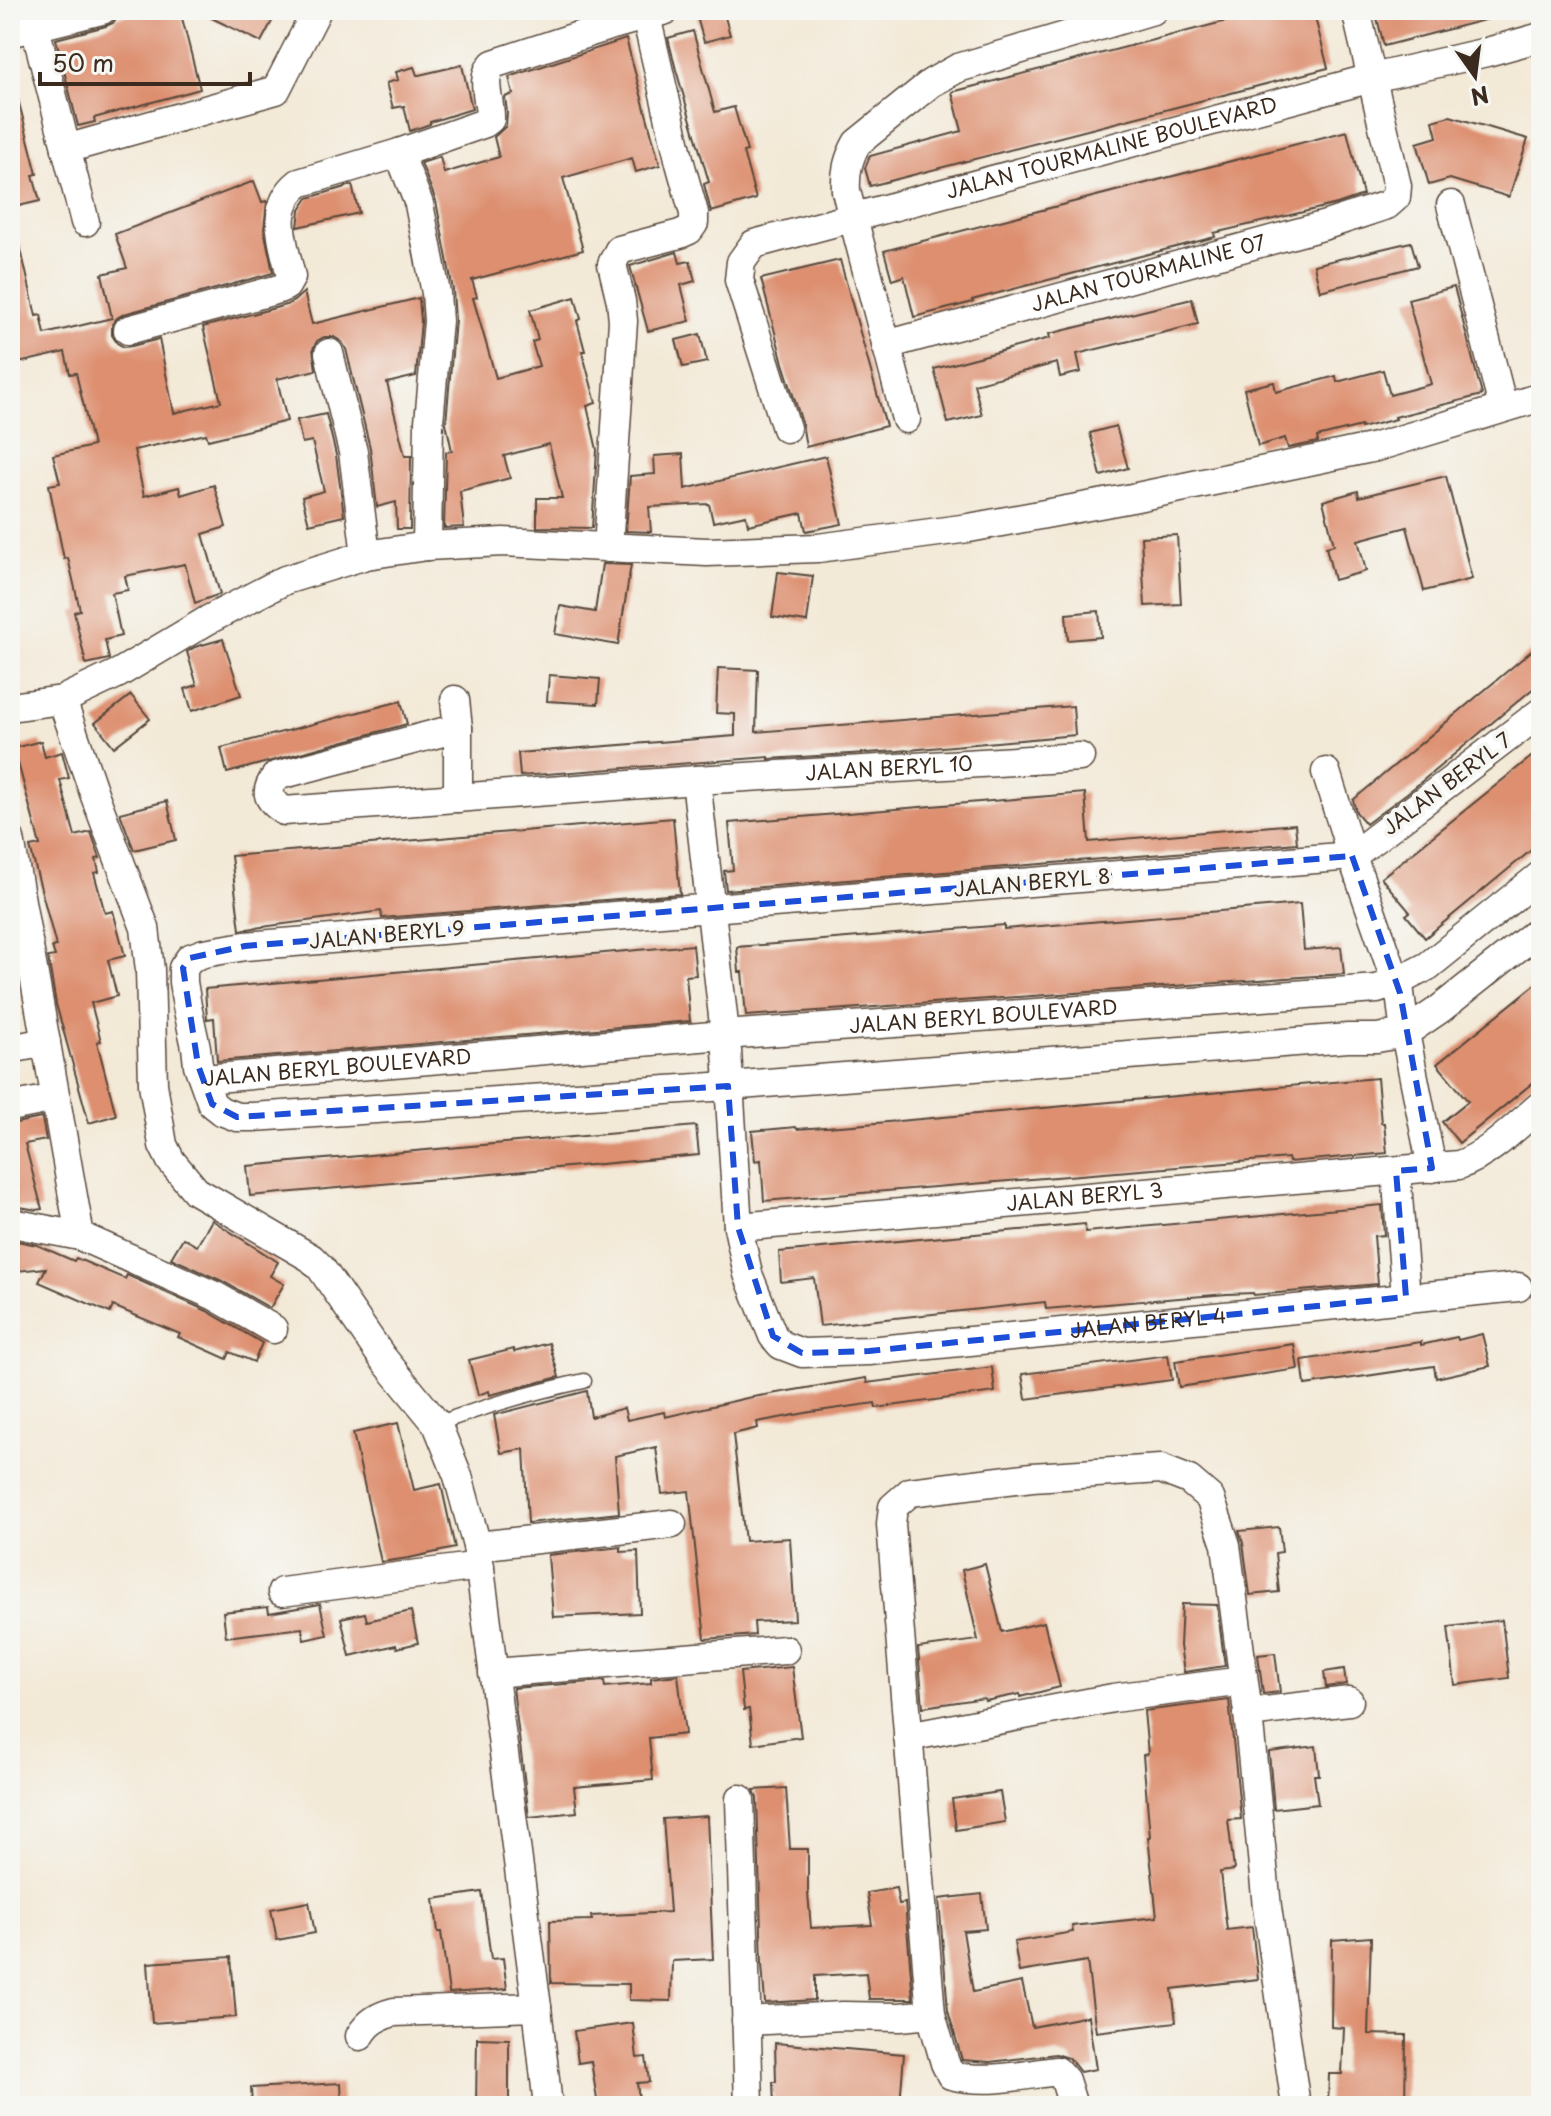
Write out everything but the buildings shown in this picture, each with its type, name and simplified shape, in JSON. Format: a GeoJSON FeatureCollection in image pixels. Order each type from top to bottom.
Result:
{"type":"FeatureCollection","features":[{"type":"Feature","properties":{"kind":"street"},"geometry":{"type":"LineString","coordinates":[[85,222],[66,149],[22,30],[102,10]]}},
{"type":"Feature","properties":{"kind":"street"},"geometry":{"type":"LineString","coordinates":[[66,149],[276,90],[317,10]]}},
{"type":"Feature","properties":{"kind":"street"},"geometry":{"type":"LineString","coordinates":[[906,419],[846,191],[845,172],[857,143],[931,83],[958,68],[1153,10]]}},
{"type":"Feature","properties":{"kind":"street"},"geometry":{"type":"LineString","coordinates":[[1356,10],[1372,78]]}},
{"type":"Feature","properties":{"kind":"street"},"geometry":{"type":"LineString","coordinates":[[128,330],[286,286],[291,277],[279,218],[290,190],[307,180],[485,123],[490,119],[485,77],[493,64],[607,18],[656,13],[680,163],[694,223],[689,230],[680,234],[619,250],[612,264],[623,321],[608,548]]}},
{"type":"Feature","properties":{"kind":"street","name":"JALAN TOURMALINE BOULEVARD"},"geometry":{"type":"LineString","coordinates":[[786,428],[739,280],[741,262],[754,244],[1372,78],[1541,37]]}},
{"type":"Feature","properties":{"kind":"street","name":"JALAN TOURMALINE 07"},"geometry":{"type":"LineString","coordinates":[[886,345],[1326,225],[1387,205],[1396,197],[1397,186],[1372,78]]}},
{"type":"Feature","properties":{"kind":"street"},"geometry":{"type":"LineString","coordinates":[[399,153],[419,204],[436,293],[438,321],[429,422],[427,546]]}},
{"type":"Feature","properties":{"kind":"street"},"geometry":{"type":"LineString","coordinates":[[1451,205],[1503,407]]}},
{"type":"Feature","properties":{"kind":"street"},"geometry":{"type":"LineString","coordinates":[[329,353],[353,452],[366,555]]}},
{"type":"Feature","properties":{"kind":"street"},"geometry":{"type":"LineString","coordinates":[[10,707],[62,700],[119,673],[208,620],[285,580],[366,555],[427,546],[503,542],[707,552],[818,548],[969,528],[1376,447],[1541,397]]}},
{"type":"Feature","properties":{"kind":"street"},"geometry":{"type":"LineString","coordinates":[[62,700],[145,928],[150,970],[153,1084],[163,1145],[171,1161],[196,1191],[311,1258],[321,1268],[382,1357],[437,1424],[458,1476],[478,1556],[548,2106]]}},
{"type":"Feature","properties":{"kind":"street","name":"JALAN BERYL 7"},"geometry":{"type":"LineString","coordinates":[[1352,856],[1541,712]]}},
{"type":"Feature","properties":{"kind":"street"},"geometry":{"type":"LineString","coordinates":[[458,798],[456,714],[276,776],[269,785],[268,793],[271,802],[284,811],[458,798],[696,780],[727,1062],[738,1227]]}},
{"type":"Feature","properties":{"kind":"street","name":"JALAN BERYL 10"},"geometry":{"type":"LineString","coordinates":[[696,780],[1080,757]]}},
{"type":"Feature","properties":{"kind":"street"},"geometry":{"type":"LineString","coordinates":[[1326,772],[1401,1006],[1432,1168]]}},
{"type":"Feature","properties":{"kind":"street"},"geometry":{"type":"LineString","coordinates":[[10,839],[20,946],[46,1042],[80,1236]]}},
{"type":"Feature","properties":{"kind":"street","name":"JALAN BERYL 8"},"geometry":{"type":"LineString","coordinates":[[712,909],[1352,856]]}},
{"type":"Feature","properties":{"kind":"street","name":"JALAN BERYL BOULEVARD"},"geometry":{"type":"LineString","coordinates":[[1541,875],[1428,966],[1401,1006],[1377,1038],[727,1062],[204,1079],[212,1104],[237,1117],[727,1062],[1377,989],[1401,1006],[1440,1009],[1541,929]]}},
{"type":"Feature","properties":{"kind":"street","name":"JALAN BERYL 9"},"geometry":{"type":"LineString","coordinates":[[204,1079],[198,1065],[183,968],[190,958],[204,953],[245,946],[712,909]]}},
{"type":"Feature","properties":{"kind":"street"},"geometry":{"type":"LineString","coordinates":[[10,1049],[46,1042]]}},
{"type":"Feature","properties":{"kind":"street"},"geometry":{"type":"LineString","coordinates":[[10,1107],[56,1098]]}},
{"type":"Feature","properties":{"kind":"street","name":"JALAN BERYL 3"},"geometry":{"type":"LineString","coordinates":[[738,1227],[1459,1165],[1473,1160],[1541,1105]]}},
{"type":"Feature","properties":{"kind":"street"},"geometry":{"type":"LineString","coordinates":[[1396,1171],[1406,1297]]}},
{"type":"Feature","properties":{"kind":"street"},"geometry":{"type":"LineString","coordinates":[[10,1225],[80,1236],[215,1296],[273,1329]]}},
{"type":"Feature","properties":{"kind":"street","name":"JALAN BERYL 4"},"geometry":{"type":"LineString","coordinates":[[738,1227],[748,1274],[773,1336],[781,1345],[802,1353],[869,1351],[1518,1287]]}},
{"type":"Feature","properties":{"kind":"street"},"geometry":{"type":"LineString","coordinates":[[1073,2106],[1065,2080],[1057,2071],[964,2078],[951,2075],[945,2063],[931,2014],[891,1524],[893,1507],[910,1492],[1032,1477],[1161,1469],[1189,1480],[1210,1498],[1226,1545],[1248,1713],[1267,1907],[1296,2106]]}},
{"type":"Feature","properties":{"kind":"street"},"geometry":{"type":"LineString","coordinates":[[282,1592],[672,1524]]}},
{"type":"Feature","properties":{"kind":"street"},"geometry":{"type":"LineString","coordinates":[[493,1673],[785,1650]]}},
{"type":"Feature","properties":{"kind":"street"},"geometry":{"type":"LineString","coordinates":[[908,1737],[1113,1698],[1243,1681]]}},
{"type":"Feature","properties":{"kind":"street"},"geometry":{"type":"LineString","coordinates":[[1248,1713],[1349,1701]]}},
{"type":"Feature","properties":{"kind":"street"},"geometry":{"type":"LineString","coordinates":[[740,1799],[749,2106]]}},
{"type":"Feature","properties":{"kind":"street"},"geometry":{"type":"LineString","coordinates":[[360,2036],[379,2016],[394,2012],[537,2007]]}},
{"type":"Feature","properties":{"kind":"street"},"geometry":{"type":"LineString","coordinates":[[746,2021],[931,2014]]}},
{"type":"Feature","properties":{"kind":"lane"},"geometry":{"type":"LineString","coordinates":[[437,1424],[490,1405],[584,1381]]}},
{"type":"Feature","properties":{"kind":"highlighted area"},"geometry":{"type":"Polygon","coordinates":[[[1352,856],[1400,993],[1432,1168],[1396,1171],[1406,1297],[869,1351],[802,1353],[773,1336],[738,1227],[728,1086],[237,1117],[212,1104],[198,1065],[183,968],[190,958],[245,946],[1352,856]]]}}]}
